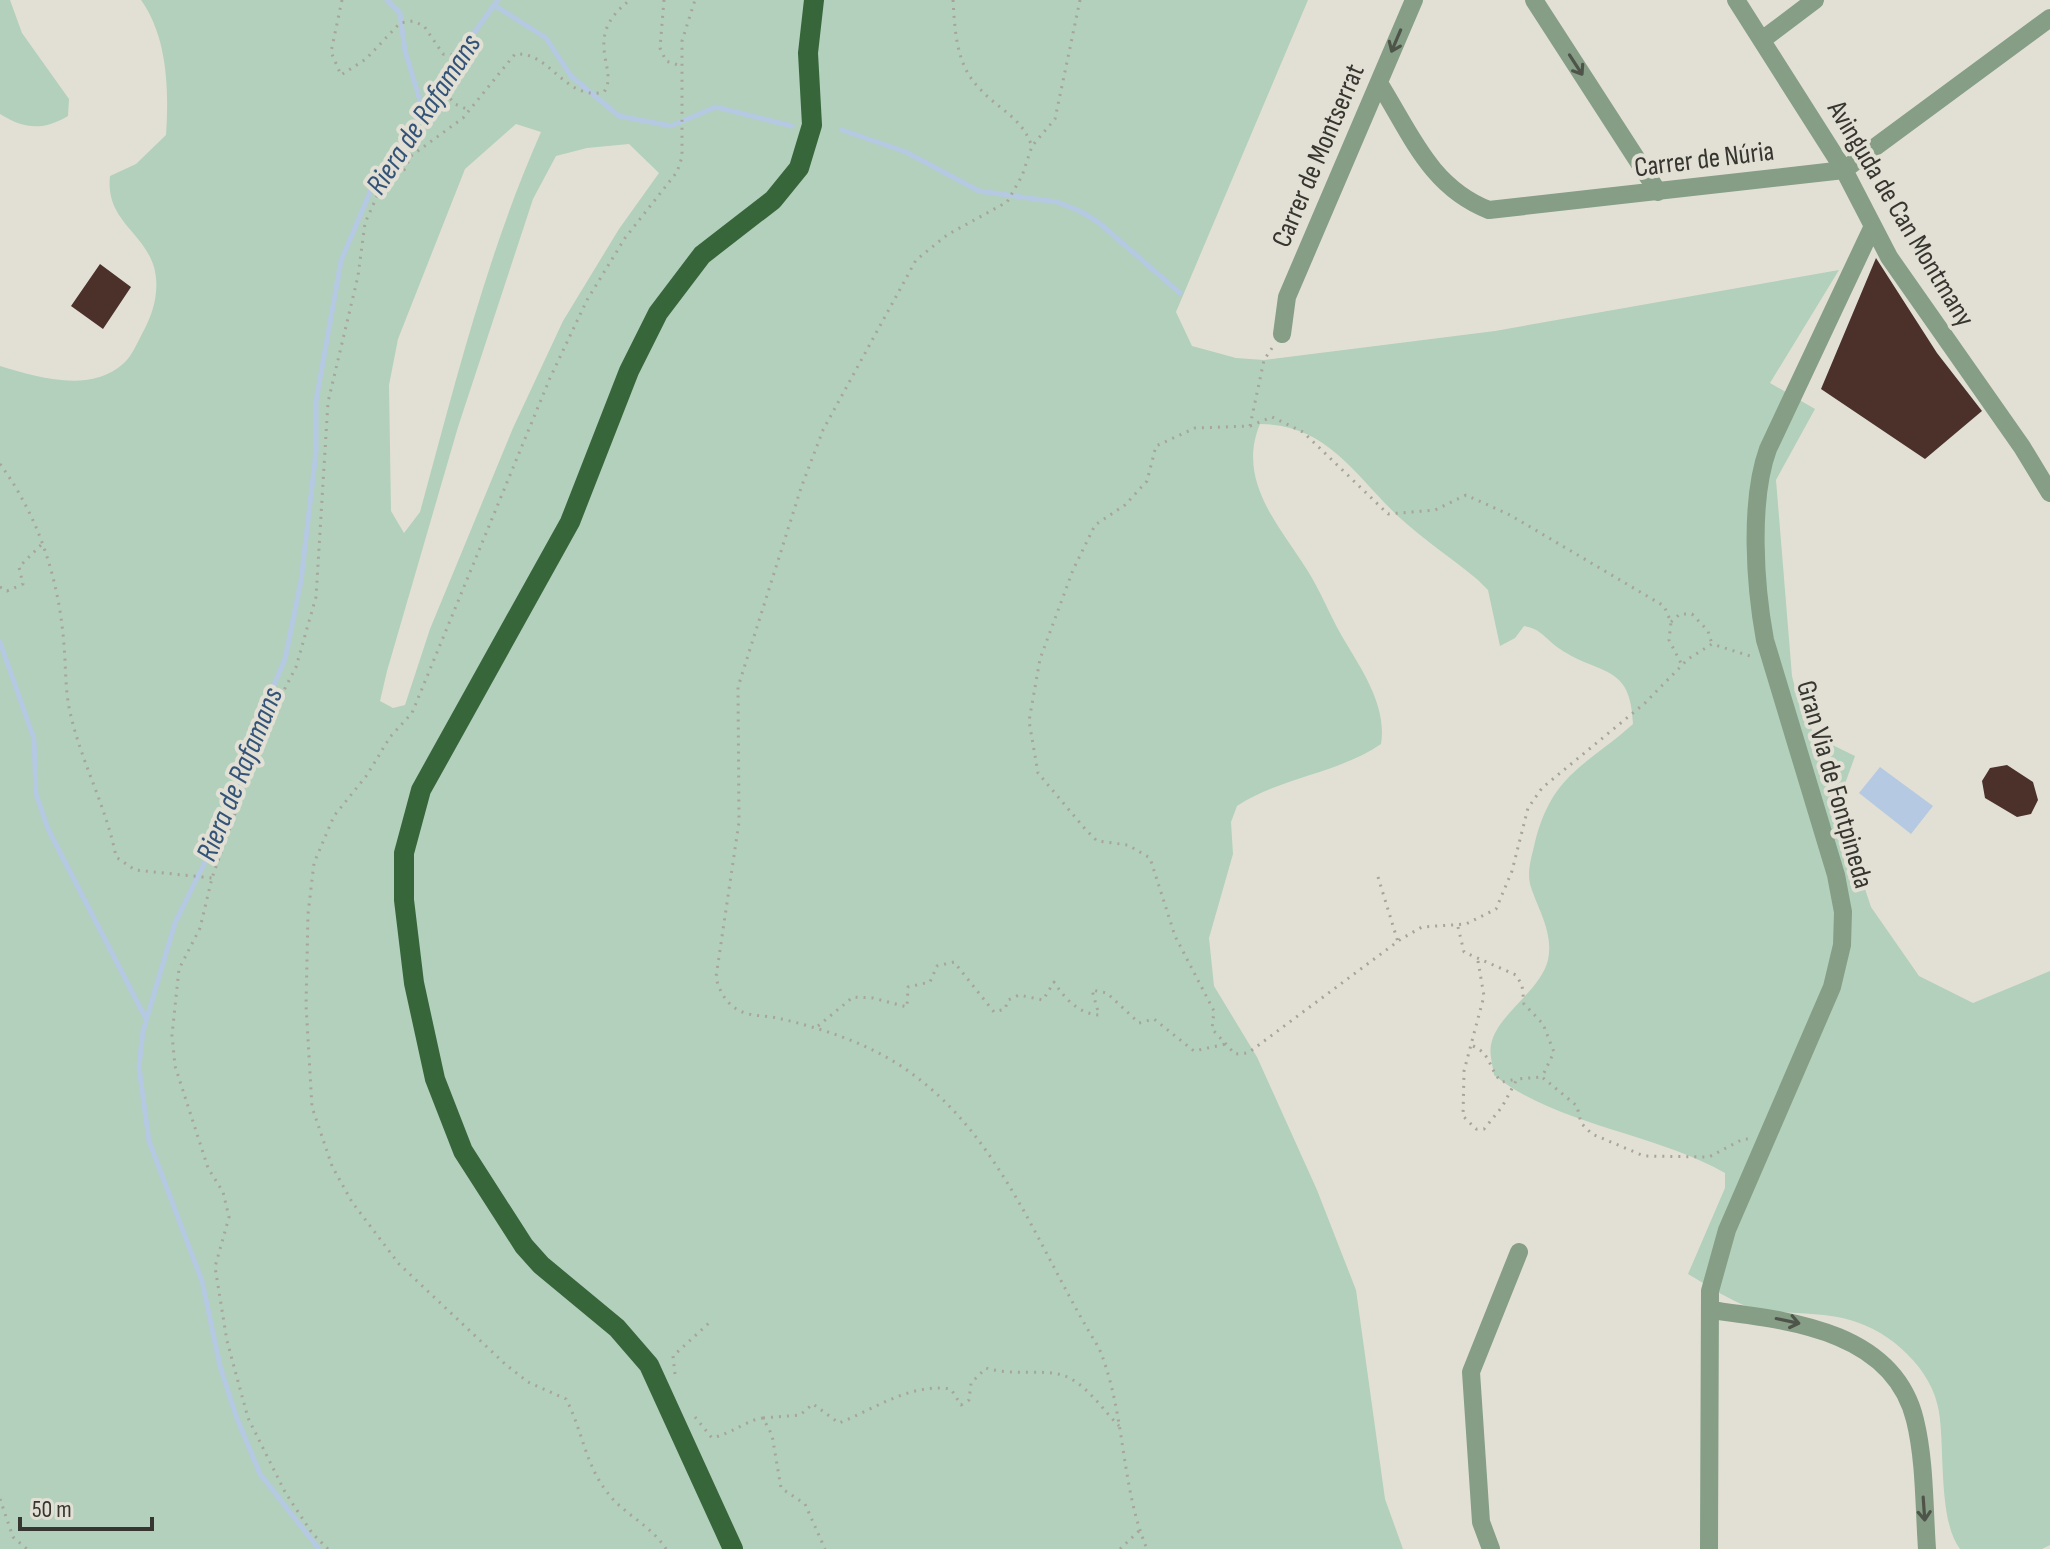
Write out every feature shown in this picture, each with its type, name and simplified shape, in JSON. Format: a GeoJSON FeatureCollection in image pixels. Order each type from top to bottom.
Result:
{"type":"FeatureCollection","features":[{"type":"Feature","properties":{"kind":"main road"},"geometry":{"type":"LineString","coordinates":[[733,1549],[649,1365],[617,1328],[541,1265],[524,1246],[463,1151],[435,1079],[417,997],[407,927],[404,853],[421,790],[570,522],[629,371],[658,313],[702,255],[773,200],[799,168],[812,125],[808,53],[814,0]]}},
{"type":"Feature","properties":{"kind":"street","name":"Carrer de Montserrat"},"geometry":{"type":"LineString","coordinates":[[1282,334],[1287,297],[1414,0]]}},
{"type":"Feature","properties":{"kind":"street"},"geometry":{"type":"LineString","coordinates":[[1534,0],[1658,192]]}},
{"type":"Feature","properties":{"kind":"street","name":"Avinguda de Can Montmany"},"geometry":{"type":"LineString","coordinates":[[1736,0],[1844,170],[1872,228],[2050,493]]}},
{"type":"Feature","properties":{"kind":"street"},"geometry":{"type":"LineString","coordinates":[[1762,40],[1815,0]]}},
{"type":"Feature","properties":{"kind":"street","name":"Carrer de Núria"},"geometry":{"type":"LineString","coordinates":[[1379,83],[1442,183],[1463,200],[1489,210],[1844,170],[2050,18]]}},
{"type":"Feature","properties":{"kind":"street","name":"Gran Via de Fontpineda"},"geometry":{"type":"LineString","coordinates":[[1709,1549],[1710,1310],[1714,1270],[1727,1230],[1832,987],[1843,926],[1836,875],[1770,658],[1760,606],[1758,501],[1761,468],[1872,228]]}},
{"type":"Feature","properties":{"kind":"street"},"geometry":{"type":"LineString","coordinates":[[1491,1549],[1481,1522],[1471,1372],[1519,1252]]}},
{"type":"Feature","properties":{"kind":"street"},"geometry":{"type":"LineString","coordinates":[[1710,1310],[1782,1319],[1824,1330],[1869,1353],[1889,1374],[1914,1417],[1927,1549]]}},
{"type":"Feature","properties":{"kind":"path"},"geometry":{"type":"LineString","coordinates":[[342,0],[331,52],[341,75],[366,59],[400,23],[413,21],[424,26],[443,54],[453,55],[447,95],[455,104],[469,110]]}},
{"type":"Feature","properties":{"kind":"path"},"geometry":{"type":"LineString","coordinates":[[328,1549],[312,1533],[285,1492],[248,1418],[227,1341],[215,1267],[229,1217],[223,1192],[208,1168],[175,1066],[172,1035],[179,969],[200,928],[212,878],[268,721],[296,667],[311,624],[316,597],[328,402],[358,276],[365,223],[382,185],[404,170],[411,156],[469,110],[515,54],[532,55],[583,92],[604,92],[609,81],[603,35],[616,11],[630,0]]}},
{"type":"Feature","properties":{"kind":"path"},"geometry":{"type":"LineString","coordinates":[[664,0],[660,48],[666,61],[681,66]]}},
{"type":"Feature","properties":{"kind":"path"},"geometry":{"type":"LineString","coordinates":[[666,1549],[647,1527],[612,1499],[598,1480],[566,1399],[528,1382],[505,1364],[399,1264],[370,1231],[332,1166],[316,1123],[310,1082],[306,1005],[310,885],[319,844],[334,816],[367,775],[390,737],[412,713],[550,378],[582,310],[625,238],[677,172],[682,157],[681,66],[686,22],[695,0]]}},
{"type":"Feature","properties":{"kind":"path"},"geometry":{"type":"LineString","coordinates":[[953,0],[959,54],[968,74],[980,90],[1015,118],[1032,146]]}},
{"type":"Feature","properties":{"kind":"path"},"geometry":{"type":"LineString","coordinates":[[1080,0],[1055,119],[1032,146],[1013,192],[1007,202],[933,244],[916,260],[823,430],[740,675],[739,822],[716,977],[722,995],[742,1012],[817,1028],[869,1048],[910,1072],[950,1106],[975,1135],[1006,1182],[1099,1348],[1111,1377],[1126,1481],[1147,1549]]}},
{"type":"Feature","properties":{"kind":"path"},"geometry":{"type":"LineString","coordinates":[[1250,426],[1264,360],[1282,334]]}},
{"type":"Feature","properties":{"kind":"path"},"geometry":{"type":"LineString","coordinates":[[1682,665],[1669,640],[1671,622],[1664,606],[1510,515],[1466,495],[1435,510],[1388,514],[1303,432],[1272,417],[1250,426],[1195,428],[1156,446],[1147,481],[1125,505],[1095,525],[1073,570],[1040,659],[1029,721],[1030,747],[1038,773],[1097,841],[1128,845],[1150,858],[1175,936],[1214,1011],[1212,1029],[1235,1054],[1248,1053],[1422,927],[1458,926],[1496,909],[1512,871],[1528,808],[1542,788],[1645,703],[1682,665],[1712,644]]}},
{"type":"Feature","properties":{"kind":"path"},"geometry":{"type":"LineString","coordinates":[[0,464],[17,487],[43,543],[56,588],[71,716],[96,796],[111,828],[116,857],[135,870],[212,878]]}},
{"type":"Feature","properties":{"kind":"path"},"geometry":{"type":"LineString","coordinates":[[0,587],[7,591],[23,584],[19,567],[43,543]]}},
{"type":"Feature","properties":{"kind":"path"},"geometry":{"type":"LineString","coordinates":[[1671,622],[1680,614],[1692,614],[1708,631],[1712,644]]}},
{"type":"Feature","properties":{"kind":"path"},"geometry":{"type":"LineString","coordinates":[[1712,644],[1738,654],[1770,658]]}},
{"type":"Feature","properties":{"kind":"path"},"geometry":{"type":"LineString","coordinates":[[1378,877],[1398,942]]}},
{"type":"Feature","properties":{"kind":"path"},"geometry":{"type":"LineString","coordinates":[[1458,926],[1464,952],[1478,961],[1516,975],[1522,985],[1524,1004],[1550,1035],[1554,1052],[1542,1077]]}},
{"type":"Feature","properties":{"kind":"path"},"geometry":{"type":"LineString","coordinates":[[1478,961],[1484,996],[1464,1071],[1463,1116],[1476,1129],[1484,1129],[1502,1107],[1517,1079]]}},
{"type":"Feature","properties":{"kind":"path"},"geometry":{"type":"LineString","coordinates":[[817,1028],[853,997],[873,998],[907,1007],[908,987],[930,982],[937,966],[954,962],[994,1012],[1005,1009],[1008,1000],[1019,995],[1043,1000],[1054,982],[1062,995],[1087,1015],[1099,1015],[1092,990],[1107,993],[1139,1023],[1154,1019],[1194,1051],[1226,1044]]}},
{"type":"Feature","properties":{"kind":"path"},"geometry":{"type":"LineString","coordinates":[[1473,1046],[1492,1061],[1496,1077],[1502,1082],[1542,1077],[1577,1106],[1581,1123],[1592,1134],[1644,1156],[1709,1157],[1743,1139],[1765,1142]]}},
{"type":"Feature","properties":{"kind":"path"},"geometry":{"type":"LineString","coordinates":[[675,1378],[673,1356],[709,1323]]}},
{"type":"Feature","properties":{"kind":"path"},"geometry":{"type":"LineString","coordinates":[[689,1408],[712,1438],[737,1431],[751,1419],[800,1415],[813,1404],[839,1423],[863,1410],[883,1406],[895,1396],[936,1387],[951,1389],[961,1405],[969,1400],[971,1383],[986,1368],[1007,1375],[1062,1375],[1091,1396],[1119,1426]]}},
{"type":"Feature","properties":{"kind":"path"},"geometry":{"type":"LineString","coordinates":[[763,1418],[772,1435],[781,1488],[805,1504],[825,1549]]}},
{"type":"Feature","properties":{"kind":"path"},"geometry":{"type":"LineString","coordinates":[[0,1499],[13,1537],[27,1549]]}},
{"type":"Feature","properties":{"kind":"path"},"geometry":{"type":"LineString","coordinates":[[1120,1549],[1139,1531]]}},
{"type":"Feature","properties":{"kind":"green space"},"geometry":{"type":"Polygon","coordinates":[[[0,0],[10,0],[22,33],[69,99],[68,116],[59,121],[42,126],[25,125],[0,114],[0,0]]]}},
{"type":"Feature","properties":{"kind":"green space"},"geometry":{"type":"Polygon","coordinates":[[[141,0],[1308,0],[1176,312],[1192,346],[1236,358],[1264,360],[1495,331],[1839,270],[1770,383],[1815,409],[1776,480],[1792,676],[1800,708],[1816,737],[1855,756],[1846,781],[1846,795],[1859,871],[1871,907],[1919,976],[1973,1003],[2050,971],[2050,1545],[2042,1549],[1960,1549],[1948,1521],[1945,1503],[1941,1427],[1935,1396],[1919,1367],[1895,1343],[1850,1320],[1767,1311],[1741,1304],[1688,1274],[1725,1188],[1725,1173],[1698,1159],[1546,1106],[1494,1075],[1491,1049],[1495,1034],[1536,983],[1548,960],[1547,930],[1529,878],[1531,857],[1542,819],[1561,786],[1573,773],[1633,724],[1626,690],[1611,674],[1555,646],[1530,627],[1524,626],[1515,638],[1500,646],[1488,590],[1478,580],[1400,518],[1323,443],[1284,426],[1260,424],[1254,446],[1258,486],[1266,506],[1312,578],[1367,679],[1381,717],[1381,744],[1346,762],[1272,788],[1237,806],[1231,822],[1233,854],[1209,938],[1214,986],[1257,1057],[1317,1190],[1356,1290],[1385,1499],[1403,1549],[0,1549],[0,366],[47,378],[96,378],[127,360],[147,324],[156,292],[154,267],[142,244],[113,204],[110,176],[136,164],[166,135],[165,65],[150,15],[141,0]],[[516,124],[465,169],[398,339],[389,385],[391,511],[404,533],[420,512],[488,272],[541,132],[516,124]],[[629,144],[587,148],[556,156],[533,199],[458,427],[387,671],[380,701],[393,708],[405,705],[430,629],[513,428],[563,321],[619,229],[659,173],[629,144]]]}},
{"type":"Feature","properties":{"kind":"water"},"geometry":{"type":"Polygon","coordinates":[[[1880,767],[1933,806],[1911,834],[1859,793],[1880,767]]]}},
{"type":"Feature","properties":{"kind":"building"},"geometry":{"type":"Polygon","coordinates":[[[1876,258],[1937,353],[1982,411],[1925,459],[1821,389],[1876,258]]]}},
{"type":"Feature","properties":{"kind":"building"},"geometry":{"type":"Polygon","coordinates":[[[100,264],[131,287],[103,329],[71,306],[100,264]]]}},
{"type":"Feature","properties":{"kind":"building"},"geometry":{"type":"Polygon","coordinates":[[[2007,765],[2033,782],[2038,800],[2031,814],[2017,817],[1985,798],[1982,781],[1990,768],[2007,765]]]}},
{"type":"Feature","properties":{"kind":"waterway"},"geometry":{"type":"LineString","coordinates":[[387,0],[400,13],[405,51],[422,107]]}},
{"type":"Feature","properties":{"kind":"waterway","name":"Riera de Rafamans"},"geometry":{"type":"LineString","coordinates":[[319,1549],[260,1474],[236,1416],[220,1366],[202,1281],[149,1141],[139,1067],[143,1031],[175,923],[228,815],[244,755],[285,659],[301,581],[316,452],[316,401],[341,261],[378,173],[398,149],[446,71],[498,0]]}},
{"type":"Feature","properties":{"kind":"waterway"},"geometry":{"type":"LineString","coordinates":[[494,5],[546,38],[571,76],[619,116],[671,126],[716,107],[792,126]]}},
{"type":"Feature","properties":{"kind":"waterway"},"geometry":{"type":"LineString","coordinates":[[842,130],[906,152],[979,191],[1057,202],[1080,211],[1098,222],[1180,293]]}},
{"type":"Feature","properties":{"kind":"waterway"},"geometry":{"type":"LineString","coordinates":[[0,642],[34,739],[36,794],[48,829],[145,1017]]}}]}
